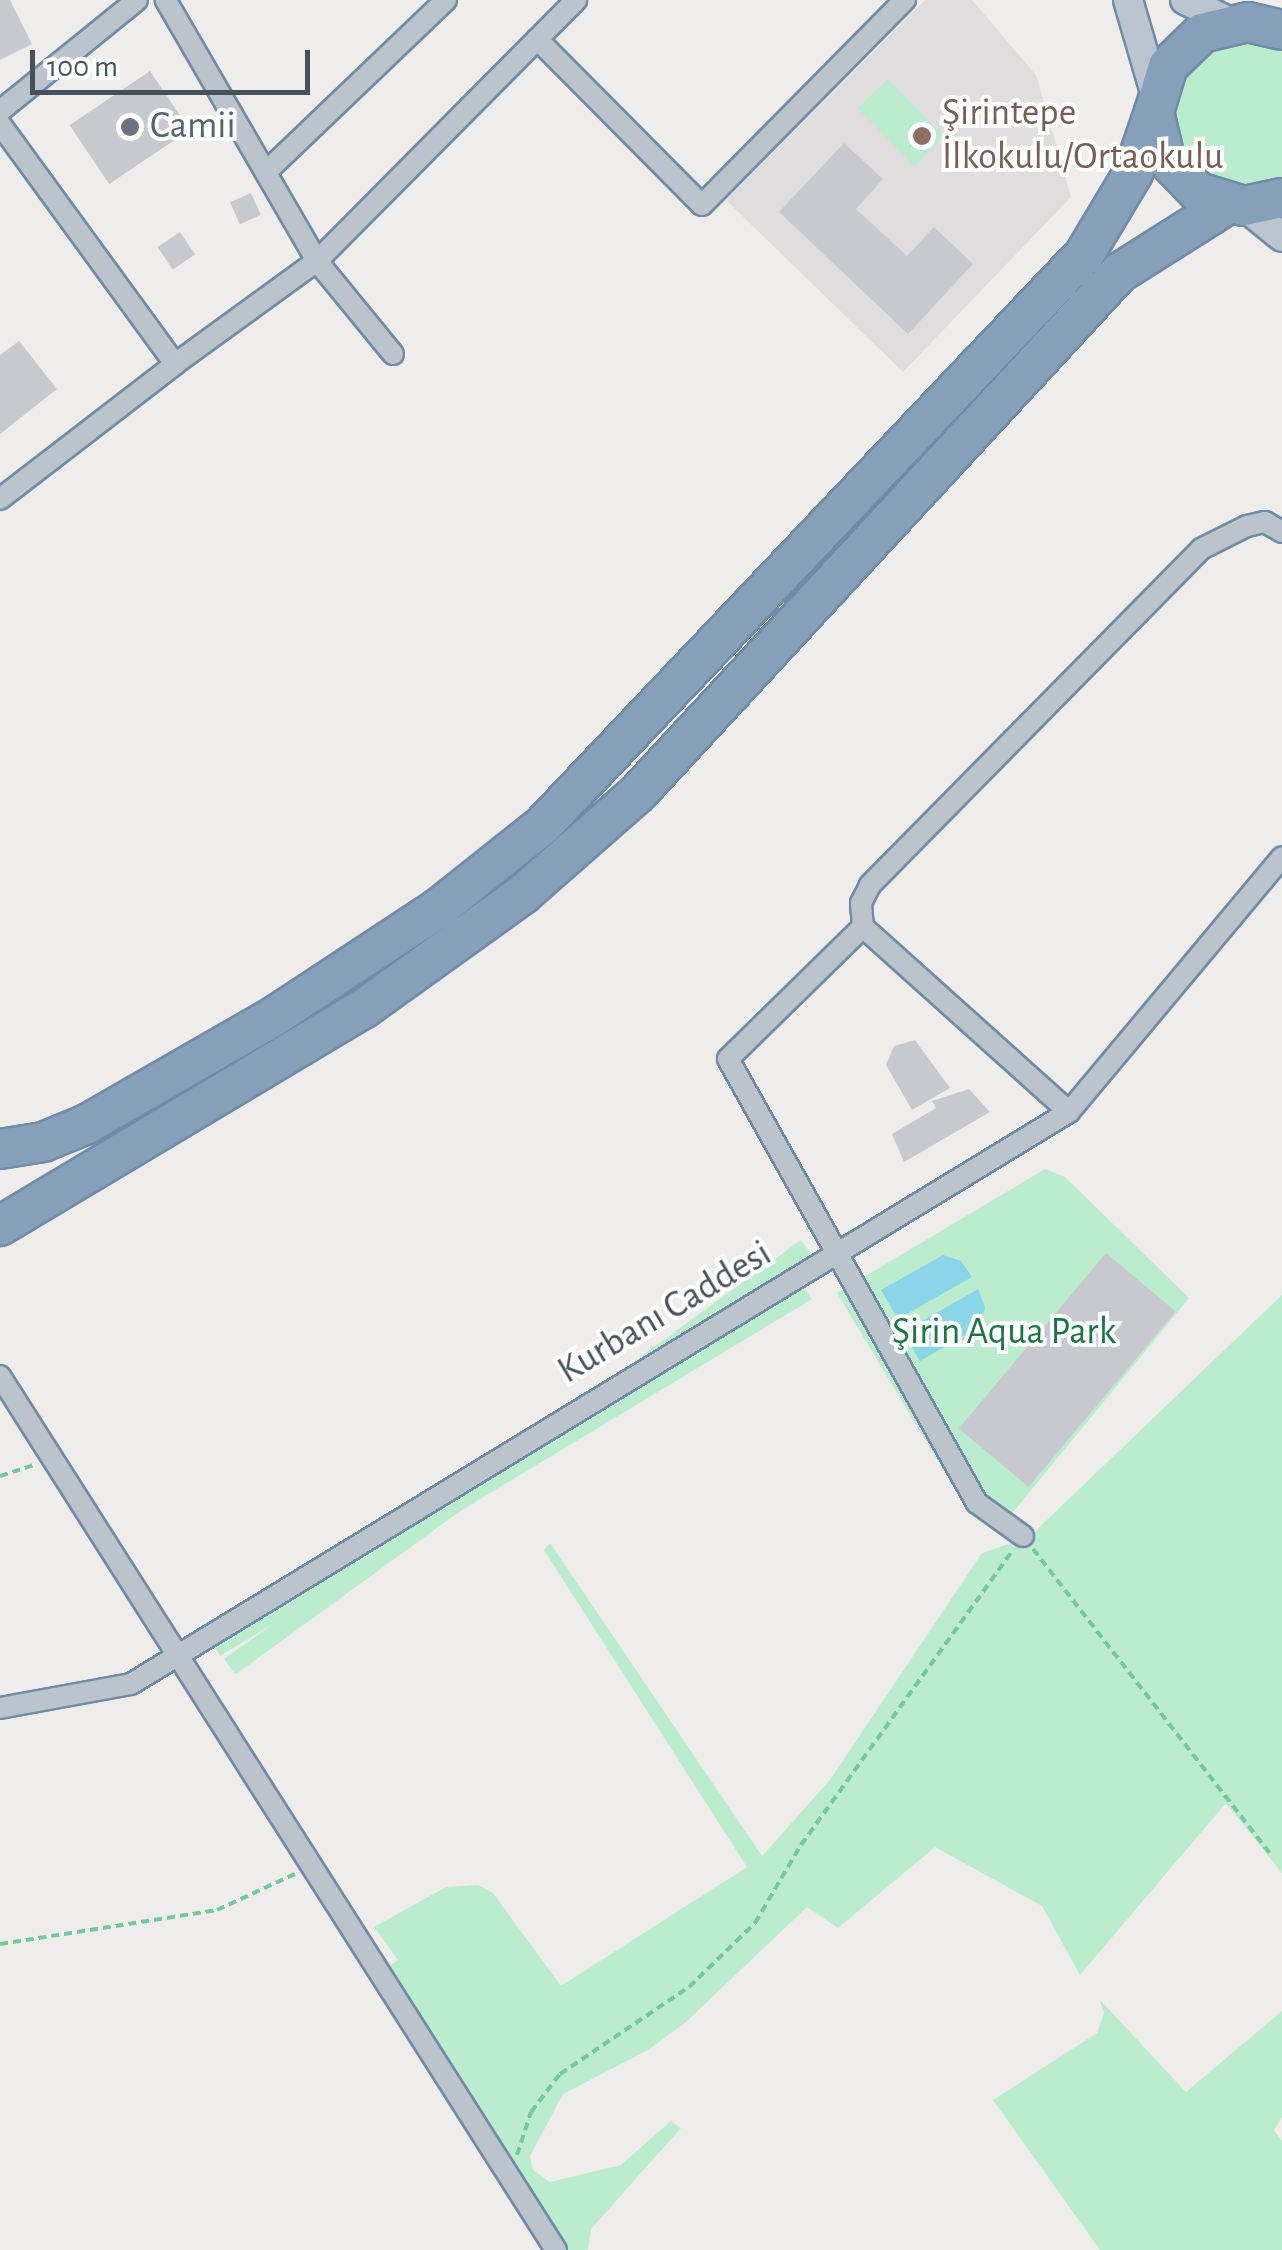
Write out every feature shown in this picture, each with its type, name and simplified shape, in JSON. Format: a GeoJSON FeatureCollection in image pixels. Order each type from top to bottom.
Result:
{"type":"FeatureCollection","features":[{"type":"Feature","properties":{"kind":"highway"},"geometry":{"type":"LineString","coordinates":[[0,1149],[43,1142],[86,1124],[303,999],[440,908],[543,825],[1084,254],[1133,173],[1155,104],[1177,53],[1202,33],[1261,20]]}},
{"type":"Feature","properties":{"kind":"highway"},"geometry":{"type":"LineString","coordinates":[[1155,104],[1159,143],[1174,171],[1198,192],[1236,205]]}},
{"type":"Feature","properties":{"kind":"highway"},"geometry":{"type":"LineString","coordinates":[[0,1226],[363,1009],[536,884],[638,793],[1119,273],[1154,245],[1236,205],[1282,198]]}},
{"type":"Feature","properties":{"kind":"street"},"geometry":{"type":"LineString","coordinates":[[0,111],[137,0]]}},
{"type":"Feature","properties":{"kind":"street"},"geometry":{"type":"LineString","coordinates":[[166,0],[317,261],[392,354]]}},
{"type":"Feature","properties":{"kind":"street"},"geometry":{"type":"LineString","coordinates":[[266,172],[446,0]]}},
{"type":"Feature","properties":{"kind":"street"},"geometry":{"type":"LineString","coordinates":[[537,39],[702,205],[904,0]]}},
{"type":"Feature","properties":{"kind":"street"},"geometry":{"type":"LineString","coordinates":[[1128,0],[1155,104]]}},
{"type":"Feature","properties":{"kind":"street"},"geometry":{"type":"LineString","coordinates":[[1185,0],[1261,20]]}},
{"type":"Feature","properties":{"kind":"street"},"geometry":{"type":"LineString","coordinates":[[0,499],[317,261],[573,1]]}},
{"type":"Feature","properties":{"kind":"street"},"geometry":{"type":"LineString","coordinates":[[0,124],[175,364]]}},
{"type":"Feature","properties":{"kind":"street"},"geometry":{"type":"LineString","coordinates":[[1236,205],[1282,237]]}},
{"type":"Feature","properties":{"kind":"street"},"geometry":{"type":"LineString","coordinates":[[1069,1112],[863,927],[861,903],[870,884],[1201,549],[1247,526],[1265,522],[1282,532]]}},
{"type":"Feature","properties":{"kind":"street","name":"Kurbanı Caddesi"},"geometry":{"type":"LineString","coordinates":[[0,1708],[131,1684],[835,1250],[1069,1112],[1282,857]]}},
{"type":"Feature","properties":{"kind":"street"},"geometry":{"type":"LineString","coordinates":[[863,927],[734,1047],[728,1059],[978,1503],[1023,1536]]}},
{"type":"Feature","properties":{"kind":"street"},"geometry":{"type":"LineString","coordinates":[[0,1376],[556,2250]]}},
{"type":"Feature","properties":{"kind":"path"},"geometry":{"type":"LineString","coordinates":[[0,1476],[52,1456]]}},
{"type":"Feature","properties":{"kind":"path"},"geometry":{"type":"LineString","coordinates":[[516,2187],[524,2128],[549,2084],[688,1986],[755,1923],[801,1846],[1023,1536],[1270,1853]]}},
{"type":"Feature","properties":{"kind":"path"},"geometry":{"type":"LineString","coordinates":[[0,1944],[217,1910],[286,1882],[310,1862]]}},
{"type":"Feature","properties":{"kind":"shaded area","name":"Şirintepe İlkokulu/Ortaokulu"},"geometry":{"type":"Polygon","coordinates":[[[925,0],[972,0],[1036,75],[1071,197],[903,372],[726,200],[925,0]]]}},
{"type":"Feature","properties":{"kind":"green space"},"geometry":{"type":"Polygon","coordinates":[[[1275,39],[1282,43],[1282,185],[1244,194],[1184,164],[1168,98],[1208,44],[1275,39]]]}},
{"type":"Feature","properties":{"kind":"green space"},"geometry":{"type":"Polygon","coordinates":[[[888,79],[944,137],[914,166],[858,108],[888,79]]]}},
{"type":"Feature","properties":{"kind":"green space","name":"Şirin Aqua Park"},"geometry":{"type":"Polygon","coordinates":[[[1045,1169],[1065,1177],[1189,1298],[1000,1528],[969,1513],[837,1293],[1045,1169]]]}},
{"type":"Feature","properties":{"kind":"green space"},"geometry":{"type":"Polygon","coordinates":[[[801,1240],[812,1255],[235,1674],[224,1659],[801,1240]]]}},
{"type":"Feature","properties":{"kind":"green space"},"geometry":{"type":"Polygon","coordinates":[[[802,1284],[812,1299],[220,1656],[215,1647],[802,1284]]]}},
{"type":"Feature","properties":{"kind":"green space"},"geometry":{"type":"Polygon","coordinates":[[[1282,1295],[1282,1873],[1226,1803],[1080,1975],[1042,1906],[935,1847],[838,1928],[807,1907],[686,2022],[648,2050],[563,2094],[530,2156],[533,2170],[550,2182],[621,2165],[671,2121],[681,2128],[591,2229],[588,2250],[561,2250],[379,1973],[398,1960],[374,1927],[446,1887],[478,1885],[493,1893],[561,1986],[747,1867],[544,1550],[550,1543],[762,1856],[830,1780],[982,1553],[1029,1537],[1282,1295]]]}},
{"type":"Feature","properties":{"kind":"green space"},"geometry":{"type":"Polygon","coordinates":[[[1100,2000],[1186,2092],[1282,2011],[1282,2117],[1274,2130],[1282,2141],[1282,2250],[1100,2250],[993,2100],[1097,2033],[1104,2013],[1100,2000]]]}},
{"type":"Feature","properties":{"kind":"water"},"geometry":{"type":"Polygon","coordinates":[[[943,1255],[961,1261],[972,1277],[898,1319],[881,1290],[943,1255]]]}},
{"type":"Feature","properties":{"kind":"water"},"geometry":{"type":"Polygon","coordinates":[[[978,1289],[985,1307],[981,1326],[920,1361],[903,1332],[978,1289]]]}},
{"type":"Feature","properties":{"kind":"building"},"geometry":{"type":"Polygon","coordinates":[[[0,0],[10,0],[32,44],[0,60],[0,0]]]}},
{"type":"Feature","properties":{"kind":"building","name":"Camii"},"geometry":{"type":"Polygon","coordinates":[[[150,71],[190,130],[109,184],[70,125],[150,71]]]}},
{"type":"Feature","properties":{"kind":"building"},"geometry":{"type":"Polygon","coordinates":[[[844,143],[883,179],[856,209],[907,256],[934,227],[973,264],[908,334],[779,212],[844,143]]]}},
{"type":"Feature","properties":{"kind":"building"},"geometry":{"type":"Polygon","coordinates":[[[251,193],[261,215],[240,224],[230,202],[251,193]]]}},
{"type":"Feature","properties":{"kind":"building"},"geometry":{"type":"Polygon","coordinates":[[[180,232],[195,254],[173,269],[158,247],[180,232]]]}},
{"type":"Feature","properties":{"kind":"building"},"geometry":{"type":"Polygon","coordinates":[[[19,341],[57,389],[0,434],[0,355],[19,341]]]}},
{"type":"Feature","properties":{"kind":"building"},"geometry":{"type":"Polygon","coordinates":[[[915,1040],[950,1088],[912,1110],[886,1065],[894,1046],[915,1040]]]}},
{"type":"Feature","properties":{"kind":"building"},"geometry":{"type":"Polygon","coordinates":[[[969,1089],[990,1112],[904,1162],[892,1134],[936,1108],[932,1101],[969,1089]]]}},
{"type":"Feature","properties":{"kind":"building"},"geometry":{"type":"Polygon","coordinates":[[[1106,1253],[1176,1311],[1029,1487],[959,1428],[1106,1253]]]}},
{"type":"Feature","properties":{"kind":"place","name":"Camii"},"geometry":{"type":"Point","coordinates":[130,127]}},
{"type":"Feature","properties":{"kind":"place","name":"Şirintepe İlkokulu/Ortaokulu"},"geometry":{"type":"Point","coordinates":[922,136]}}]}
